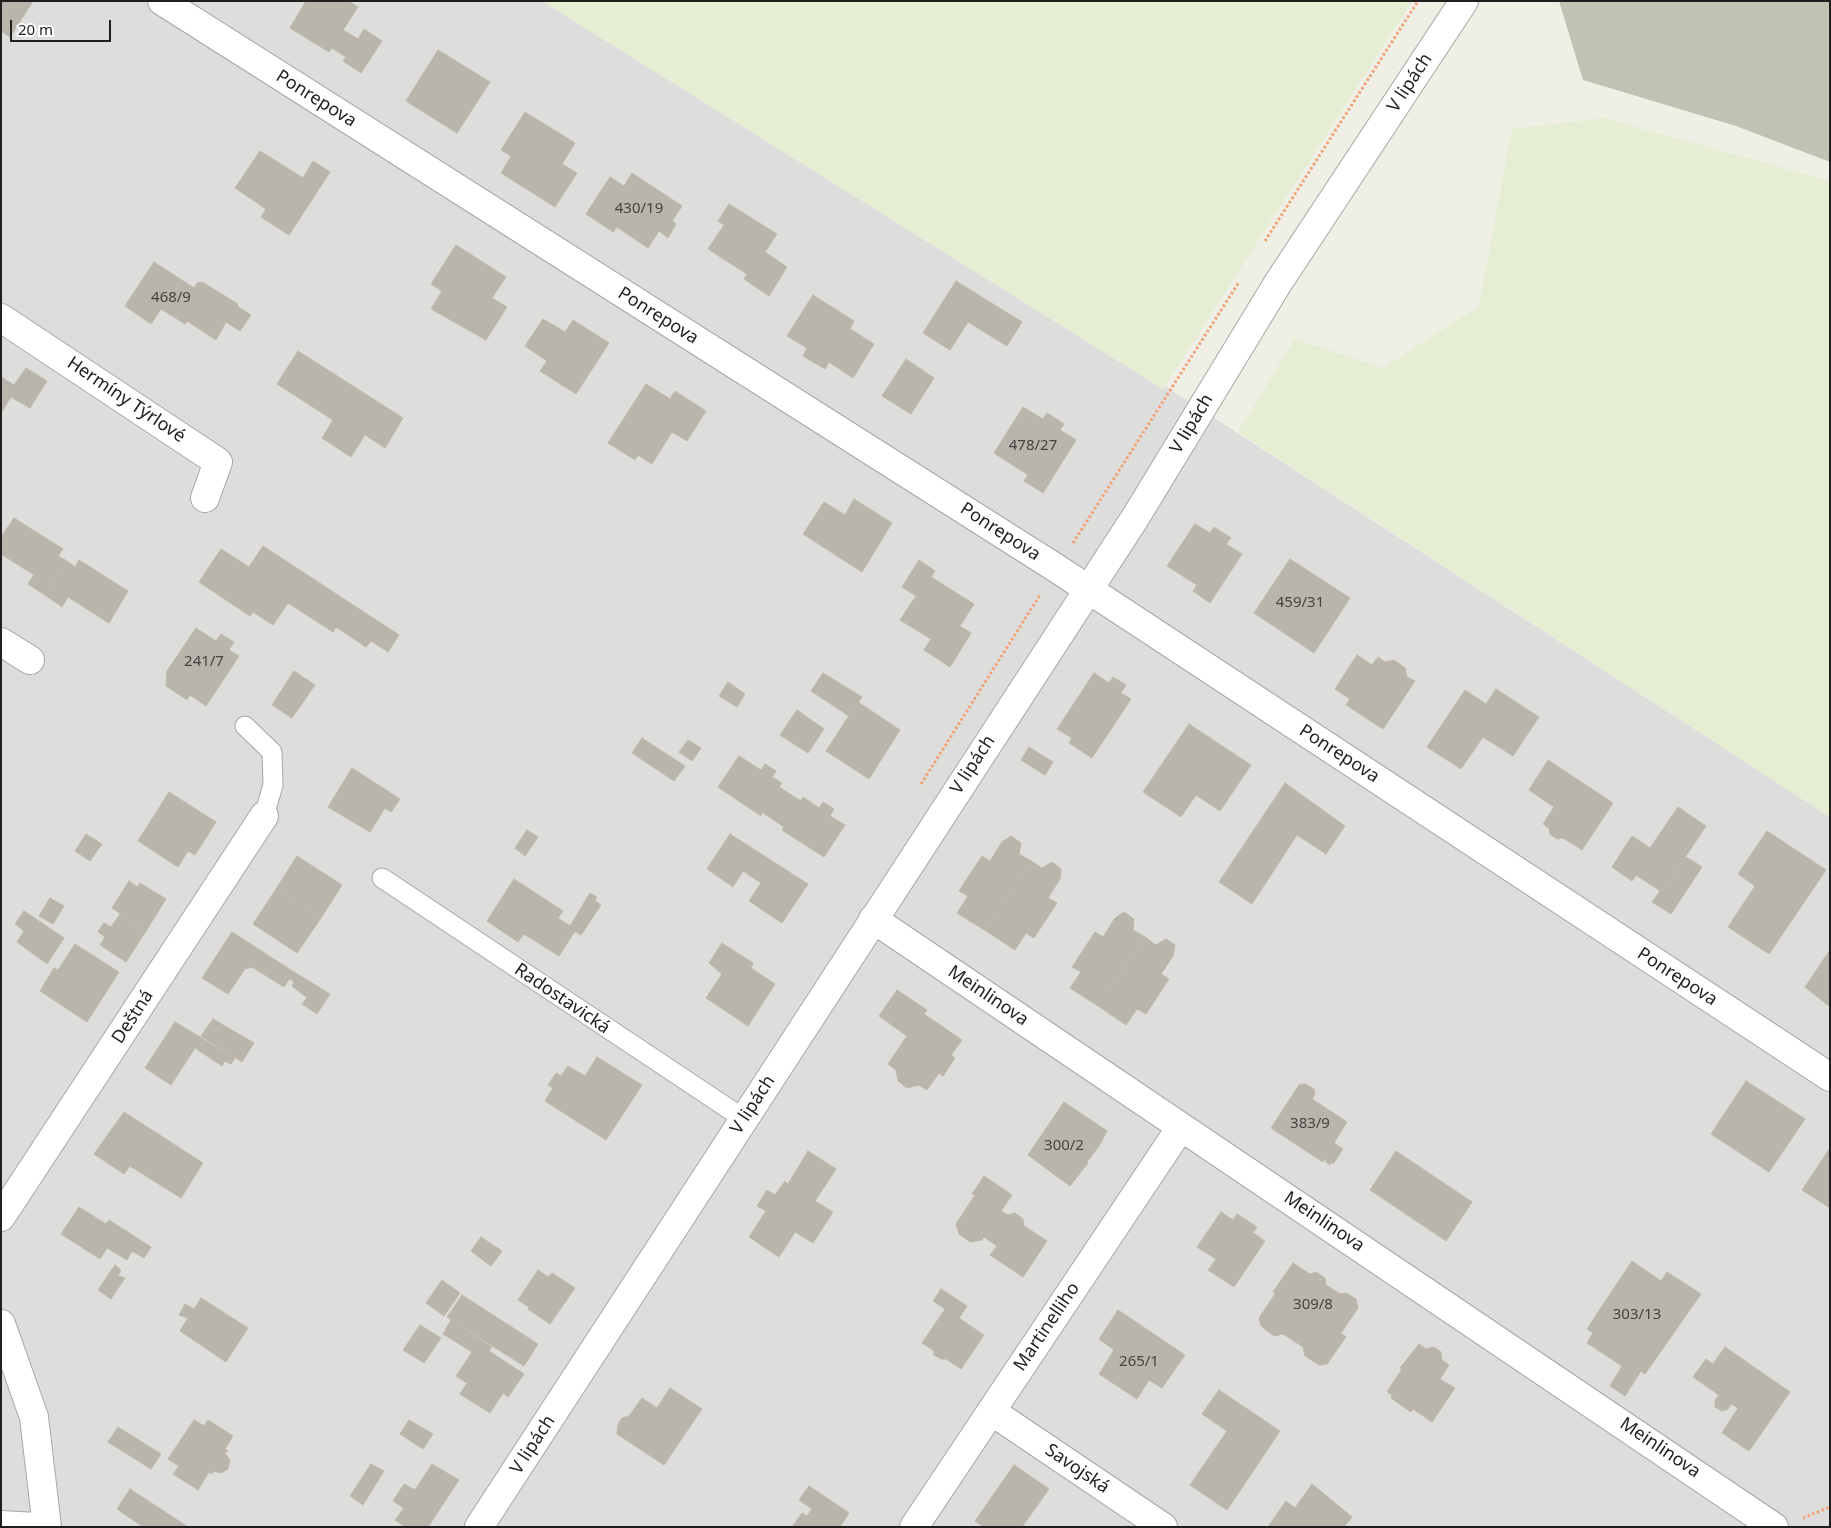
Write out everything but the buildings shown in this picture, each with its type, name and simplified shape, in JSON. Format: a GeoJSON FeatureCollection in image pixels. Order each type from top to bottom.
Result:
{"type":"FeatureCollection","features":[{"type":"Feature","properties":{"kind":"street","name":"Ponrepova"},"geometry":{"type":"LineString","coordinates":[[162,1],[1056,568],[1830,1077]]}},
{"type":"Feature","properties":{"kind":"street","name":"V lipách"},"geometry":{"type":"LineString","coordinates":[[479,1527],[1088,590],[1150,493],[1278,283],[1464,1]]}},
{"type":"Feature","properties":{"kind":"street","name":"Hermíny Týrlové"},"geometry":{"type":"LineString","coordinates":[[1,318],[218,462],[205,498]]}},
{"type":"Feature","properties":{"kind":"street"},"geometry":{"type":"LineString","coordinates":[[1,642],[30,660]]}},
{"type":"Feature","properties":{"kind":"street","name":"Deštná"},"geometry":{"type":"LineString","coordinates":[[1,1217],[264,816]]}},
{"type":"Feature","properties":{"kind":"street","name":"Meinlinova"},"geometry":{"type":"LineString","coordinates":[[873,919],[1774,1527]]}},
{"type":"Feature","properties":{"kind":"street","name":"Martinelliho"},"geometry":{"type":"LineString","coordinates":[[914,1527],[1181,1126]]}},
{"type":"Feature","properties":{"kind":"street"},"geometry":{"type":"LineString","coordinates":[[1,1324],[34,1417],[47,1527]]}},
{"type":"Feature","properties":{"kind":"street","name":"Savojská"},"geometry":{"type":"LineString","coordinates":[[991,1411],[1163,1527]]}},
{"type":"Feature","properties":{"kind":"street"},"geometry":{"type":"LineString","coordinates":[[1,1525],[37,1527]]}},
{"type":"Feature","properties":{"kind":"lane"},"geometry":{"type":"LineString","coordinates":[[245,726],[272,752],[273,784],[264,816]]}},
{"type":"Feature","properties":{"kind":"lane","name":"Radostavická"},"geometry":{"type":"LineString","coordinates":[[382,878],[744,1119]]}},
{"type":"Feature","properties":{"kind":"path"},"geometry":{"type":"LineString","coordinates":[[919,788],[1056,568]]}},
{"type":"Feature","properties":{"kind":"shaded area"},"geometry":{"type":"Polygon","coordinates":[[[1,1],[542,1],[1163,389],[1165,386],[1830,817],[1830,1527],[1,1527],[1,1]]]}},
{"type":"Feature","properties":{"kind":"shaded area"},"geometry":{"type":"Polygon","coordinates":[[[542,1],[1412,1],[1163,389],[542,1]]]}},
{"type":"Feature","properties":{"kind":"shaded area"},"geometry":{"type":"Polygon","coordinates":[[[1559,1],[1830,1],[1830,162],[1736,126],[1583,80],[1559,1]]]}},
{"type":"Feature","properties":{"kind":"shaded area"},"geometry":{"type":"Polygon","coordinates":[[[1604,118],[1830,181],[1830,817],[1238,432],[1295,339],[1383,368],[1479,306],[1512,129],[1604,118]]]}}]}
